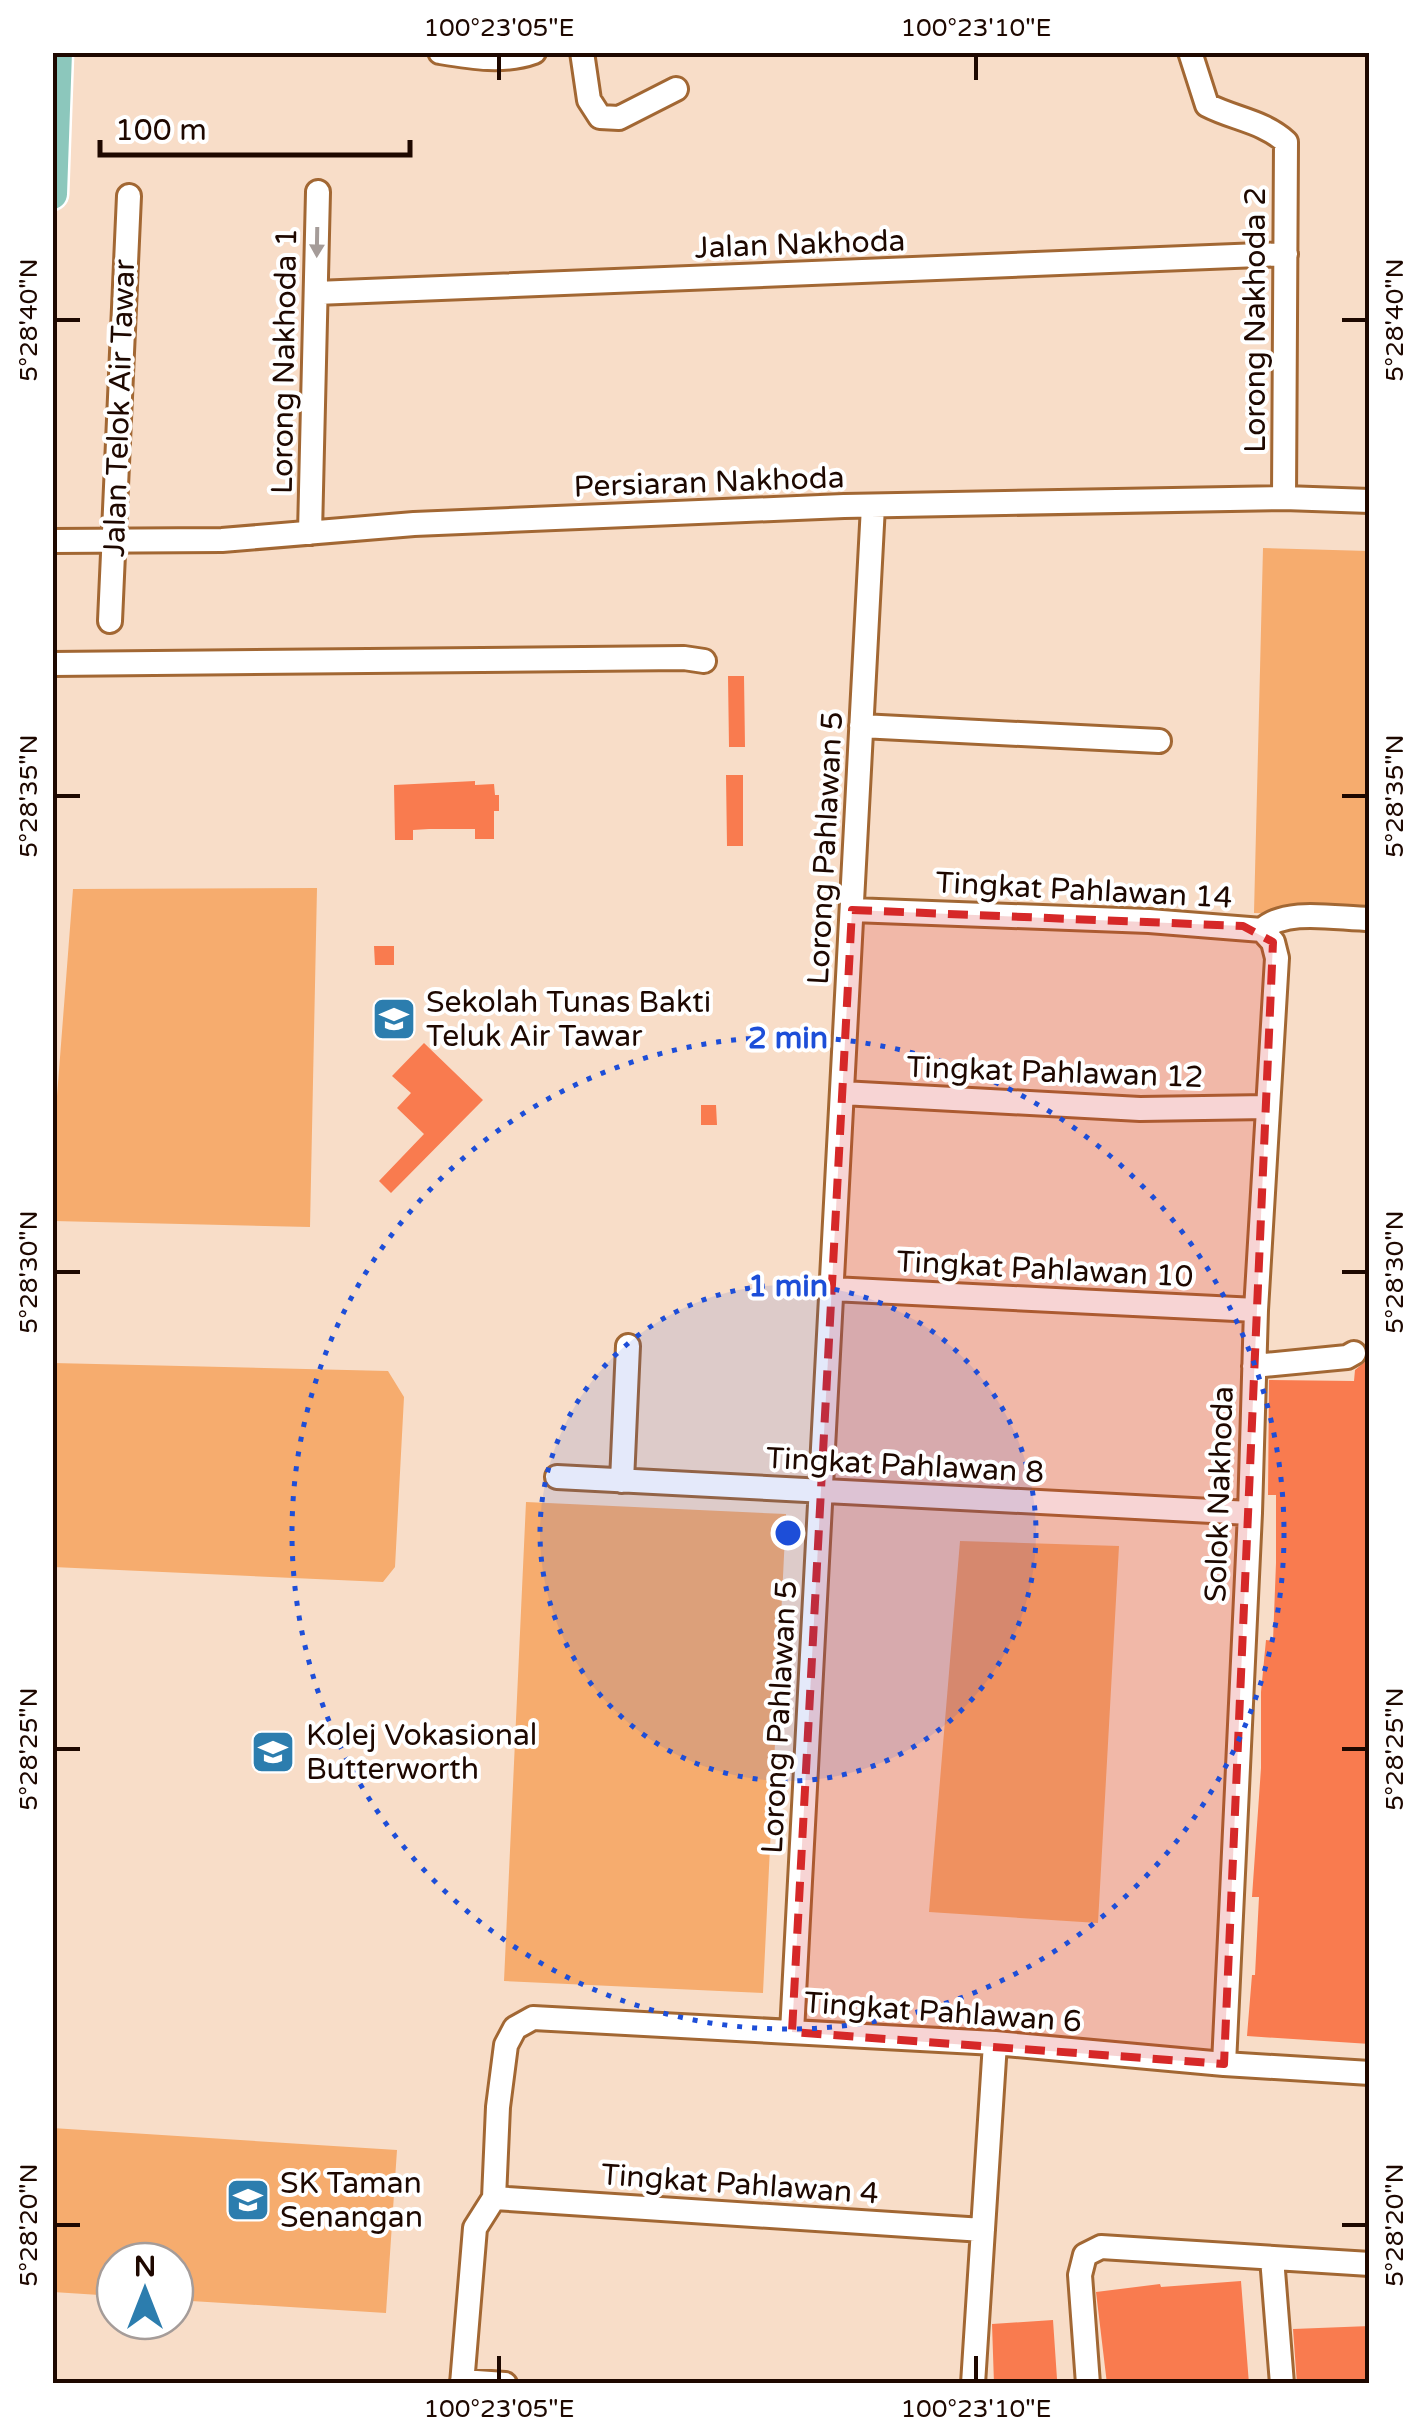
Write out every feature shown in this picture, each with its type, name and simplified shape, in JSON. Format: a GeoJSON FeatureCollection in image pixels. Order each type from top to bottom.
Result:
{"type":"FeatureCollection","features":[{"type":"Feature","properties":{"kind":"main road"},"geometry":{"type":"LineString","coordinates":[[52,194],[57,52]]}},
{"type":"Feature","properties":{"kind":"street"},"geometry":{"type":"LineString","coordinates":[[440,52],[478,58],[521,57],[534,52]]}},
{"type":"Feature","properties":{"kind":"street"},"geometry":{"type":"LineString","coordinates":[[582,52],[589,100],[600,117],[619,118],[676,90]]}},
{"type":"Feature","properties":{"kind":"street","name":"Lorong Nakhoda 2"},"geometry":{"type":"LineString","coordinates":[[1190,52],[1207,105],[1272,130],[1286,142],[1284,498]]}},
{"type":"Feature","properties":{"kind":"street","name":"Lorong Nakhoda 1"},"geometry":{"type":"LineString","coordinates":[[310,533],[318,192]]}},
{"type":"Feature","properties":{"kind":"street","name":"Jalan Telok Air Tawar"},"geometry":{"type":"LineString","coordinates":[[110,621],[129,196]]}},
{"type":"Feature","properties":{"kind":"street","name":"Jalan Nakhoda"},"geometry":{"type":"LineString","coordinates":[[316,293],[1286,254]]}},
{"type":"Feature","properties":{"kind":"street","name":"Persiaran Nakhoda"},"geometry":{"type":"LineString","coordinates":[[52,541],[113,543],[434,523],[873,506],[1284,498],[1370,502]]}},
{"type":"Feature","properties":{"kind":"street","name":"Lorong Pahlawan 5"},"geometry":{"type":"LineString","coordinates":[[792,2032],[873,506]]}},
{"type":"Feature","properties":{"kind":"street"},"geometry":{"type":"LineString","coordinates":[[52,664],[684,658],[704,661]]}},
{"type":"Feature","properties":{"kind":"street"},"geometry":{"type":"LineString","coordinates":[[861,726],[1160,740]]}},
{"type":"Feature","properties":{"kind":"street","name":"Tingkat Pahlawan 14"},"geometry":{"type":"LineString","coordinates":[[852,910],[1150,921],[1262,930],[1286,917],[1370,920]]}},
{"type":"Feature","properties":{"kind":"street","name":"Solok Nakhoda"},"geometry":{"type":"LineString","coordinates":[[1224,2064],[1256,1310],[1276,958],[1273,942],[1262,930]]}},
{"type":"Feature","properties":{"kind":"street","name":"Tingkat Pahlawan 12"},"geometry":{"type":"LineString","coordinates":[[842,1093],[1140,1109],[1267,1107]]}},
{"type":"Feature","properties":{"kind":"street","name":"Tingkat Pahlawan 10"},"geometry":{"type":"LineString","coordinates":[[832,1289],[1256,1310]]}},
{"type":"Feature","properties":{"kind":"street"},"geometry":{"type":"LineString","coordinates":[[622,1481],[628,1346]]}},
{"type":"Feature","properties":{"kind":"street"},"geometry":{"type":"LineString","coordinates":[[1254,1366],[1347,1357],[1354,1353]]}},
{"type":"Feature","properties":{"kind":"street","name":"Tingkat Pahlawan 8"},"geometry":{"type":"LineString","coordinates":[[557,1478],[1250,1513]]}},
{"type":"Feature","properties":{"kind":"street","name":"Tingkat Pahlawan 6"},"geometry":{"type":"LineString","coordinates":[[494,2198],[498,2107],[506,2045],[515,2028],[533,2018],[994,2042],[1224,2064],[1370,2073]]}},
{"type":"Feature","properties":{"kind":"street"},"geometry":{"type":"LineString","coordinates":[[973,2384],[994,2042]]}},
{"type":"Feature","properties":{"kind":"street"},"geometry":{"type":"LineString","coordinates":[[494,2198],[474,2228],[462,2382],[505,2384]]}},
{"type":"Feature","properties":{"kind":"street","name":"Tingkat Pahlawan 4"},"geometry":{"type":"LineString","coordinates":[[494,2198],[983,2230]]}},
{"type":"Feature","properties":{"kind":"street"},"geometry":{"type":"LineString","coordinates":[[1088,2384],[1080,2275],[1084,2255],[1101,2247],[1370,2264]]}},
{"type":"Feature","properties":{"kind":"street"},"geometry":{"type":"LineString","coordinates":[[1272,2258],[1282,2384]]}},
{"type":"Feature","properties":{"kind":"highlighted area"},"geometry":{"type":"Polygon","coordinates":[[[852,910],[1243,926],[1273,942],[1224,2064],[792,2032],[852,910]]]}},
{"type":"Feature","properties":{"kind":"shaded area"},"geometry":{"type":"Polygon","coordinates":[[[1263,548],[1369,551],[1369,916],[1254,913],[1263,548]]]}},
{"type":"Feature","properties":{"kind":"shaded area"},"geometry":{"type":"Polygon","coordinates":[[[317,888],[310,1227],[53,1221],[53,1148],[73,889],[317,888]]]}},
{"type":"Feature","properties":{"kind":"shaded area"},"geometry":{"type":"Polygon","coordinates":[[[53,1363],[388,1371],[404,1397],[395,1567],[383,1582],[53,1567],[53,1363]]]}},
{"type":"Feature","properties":{"kind":"shaded area"},"geometry":{"type":"Polygon","coordinates":[[[526,1502],[786,1514],[763,1993],[504,1981],[526,1502]]]}},
{"type":"Feature","properties":{"kind":"shaded area"},"geometry":{"type":"Polygon","coordinates":[[[960,1541],[1119,1546],[1098,1923],[929,1912],[960,1541]]]}},
{"type":"Feature","properties":{"kind":"shaded area"},"geometry":{"type":"Polygon","coordinates":[[[52,2128],[397,2150],[386,2313],[195,2301],[195,2241],[95,2241],[95,2295],[53,2292],[52,2128]]]}},
{"type":"Feature","properties":{"kind":"building"},"geometry":{"type":"Polygon","coordinates":[[[728,676],[744,676],[745,747],[729,747],[728,676]]]}},
{"type":"Feature","properties":{"kind":"building"},"geometry":{"type":"Polygon","coordinates":[[[726,775],[743,775],[743,846],[727,846],[726,775]]]}},
{"type":"Feature","properties":{"kind":"building"},"geometry":{"type":"Polygon","coordinates":[[[475,781],[475,785],[494,784],[495,795],[499,795],[499,811],[494,811],[494,839],[475,839],[475,829],[429,829],[413,830],[413,840],[395,840],[394,785],[475,781]]]}},
{"type":"Feature","properties":{"kind":"building"},"geometry":{"type":"Polygon","coordinates":[[[374,946],[394,946],[394,965],[375,965],[374,946]]]}},
{"type":"Feature","properties":{"kind":"building"},"geometry":{"type":"Polygon","coordinates":[[[424,1043],[483,1100],[391,1193],[379,1181],[424,1134],[397,1108],[411,1093],[392,1076],[424,1043]]]}},
{"type":"Feature","properties":{"kind":"building"},"geometry":{"type":"Polygon","coordinates":[[[701,1105],[716,1105],[717,1125],[701,1125],[701,1105]]]}},
{"type":"Feature","properties":{"kind":"building"},"geometry":{"type":"Polygon","coordinates":[[[1370,1350],[1370,2044],[1247,2036],[1259,1897],[1252,1897],[1261,1768],[1261,1692],[1266,1640],[1273,1641],[1276,1563],[1276,1495],[1268,1495],[1269,1380],[1354,1381],[1355,1370],[1366,1361],[1370,1350]]]}},
{"type":"Feature","properties":{"kind":"building"},"geometry":{"type":"Polygon","coordinates":[[[1241,2281],[1249,2384],[1107,2384],[1096,2292],[1160,2284],[1161,2287],[1241,2281]]]}},
{"type":"Feature","properties":{"kind":"building"},"geometry":{"type":"Polygon","coordinates":[[[1053,2320],[1057,2379],[994,2384],[992,2324],[1053,2320]]]}},
{"type":"Feature","properties":{"kind":"building"},"geometry":{"type":"Polygon","coordinates":[[[1370,2326],[1370,2384],[1297,2384],[1293,2329],[1370,2326]]]}},
{"type":"Feature","properties":{"kind":"place","name":"Sekolah Tunas Bakti Teluk Air Tawar"},"geometry":{"type":"Point","coordinates":[394,1019]}},
{"type":"Feature","properties":{"kind":"place","name":"Kolej Vokasional Butterworth"},"geometry":{"type":"Point","coordinates":[273,1752]}},
{"type":"Feature","properties":{"kind":"place","name":"SK Taman Senangan"},"geometry":{"type":"Point","coordinates":[248,2200]}}]}
